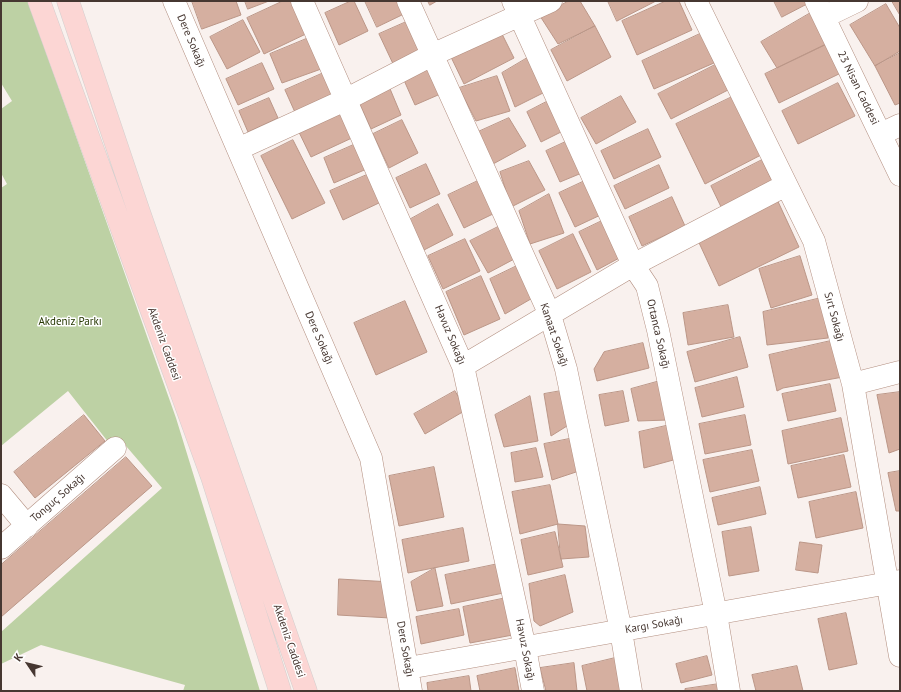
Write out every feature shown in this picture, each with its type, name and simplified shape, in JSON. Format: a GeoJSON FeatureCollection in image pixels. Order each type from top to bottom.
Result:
{"type":"FeatureCollection","features":[{"type":"Feature","properties":{"kind":"main road","name":"Akdeniz Caddesi"},"geometry":{"type":"LineString","coordinates":[[39,1],[212,477],[280,691]]}},
{"type":"Feature","properties":{"kind":"main road","name":"Akdeniz Caddesi"},"geometry":{"type":"LineString","coordinates":[[68,1],[139,212],[306,691]]}},
{"type":"Feature","properties":{"kind":"street","name":"Dere Sokağı"},"geometry":{"type":"LineString","coordinates":[[174,1],[371,458],[412,691]]}},
{"type":"Feature","properties":{"kind":"street","name":"Havuz Sokağı"},"geometry":{"type":"LineString","coordinates":[[302,1],[463,366],[525,648],[533,691]]}},
{"type":"Feature","properties":{"kind":"street","name":"Kanaat Sokağı"},"geometry":{"type":"LineString","coordinates":[[408,1],[550,315],[566,369],[621,630],[631,691]]}},
{"type":"Feature","properties":{"kind":"street"},"geometry":{"type":"LineString","coordinates":[[238,149],[345,100],[432,55],[516,8],[551,1]]}},
{"type":"Feature","properties":{"kind":"street","name":"Sırt Sokağı"},"geometry":{"type":"LineString","coordinates":[[696,1],[814,241],[853,384],[893,582],[900,656]]}},
{"type":"Feature","properties":{"kind":"street"},"geometry":{"type":"LineString","coordinates":[[820,9],[857,1]]}},
{"type":"Feature","properties":{"kind":"street","name":"Ortanca Sokağı"},"geometry":{"type":"LineString","coordinates":[[516,8],[633,265],[647,286],[658,330],[716,614],[729,691]]}},
{"type":"Feature","properties":{"kind":"street","name":"23 Nisan Caddesi"},"geometry":{"type":"LineString","coordinates":[[820,9],[899,172]]}},
{"type":"Feature","properties":{"kind":"street"},"geometry":{"type":"LineString","coordinates":[[881,134],[900,125]]}},
{"type":"Feature","properties":{"kind":"street"},"geometry":{"type":"LineString","coordinates":[[463,366],[633,265],[786,185]]}},
{"type":"Feature","properties":{"kind":"street"},"geometry":{"type":"LineString","coordinates":[[853,384],[900,372]]}},
{"type":"Feature","properties":{"kind":"street","name":"Tonguç Sokağı"},"geometry":{"type":"LineString","coordinates":[[1,548],[115,448]]}},
{"type":"Feature","properties":{"kind":"street"},"geometry":{"type":"LineString","coordinates":[[1,495],[27,526]]}},
{"type":"Feature","properties":{"kind":"street","name":"Kargı Sokağı"},"geometry":{"type":"LineString","coordinates":[[408,668],[893,582]]}},
{"type":"Feature","properties":{"kind":"green space","name":"Akdeniz Parkı"},"geometry":{"type":"Polygon","coordinates":[[[1,1],[28,1],[176,418],[260,691],[183,691],[185,685],[41,645],[1,664],[1,632],[162,488],[120,439],[109,443],[68,391],[1,446],[1,188],[7,184],[1,173],[1,109],[12,101],[1,83],[1,1]]]}},
{"type":"Feature","properties":{"kind":"building"},"geometry":{"type":"Polygon","coordinates":[[[192,1],[236,1],[241,15],[202,29],[192,1]]]}},
{"type":"Feature","properties":{"kind":"building"},"geometry":{"type":"Polygon","coordinates":[[[245,1],[269,1],[248,9],[245,1]]]}},
{"type":"Feature","properties":{"kind":"building"},"geometry":{"type":"Polygon","coordinates":[[[283,1],[296,1],[310,32],[264,54],[247,18],[283,1]]]}},
{"type":"Feature","properties":{"kind":"building"},"geometry":{"type":"Polygon","coordinates":[[[354,1],[368,31],[339,45],[325,13],[354,1]]]}},
{"type":"Feature","properties":{"kind":"building"},"geometry":{"type":"Polygon","coordinates":[[[365,1],[400,1],[406,13],[377,27],[365,1]]]}},
{"type":"Feature","properties":{"kind":"building"},"geometry":{"type":"Polygon","coordinates":[[[428,1],[437,1],[430,5],[428,1]]]}},
{"type":"Feature","properties":{"kind":"building"},"geometry":{"type":"Polygon","coordinates":[[[569,1],[580,1],[595,26],[558,44],[540,16],[569,1]]]}},
{"type":"Feature","properties":{"kind":"building"},"geometry":{"type":"Polygon","coordinates":[[[608,1],[656,1],[617,21],[608,1]]]}},
{"type":"Feature","properties":{"kind":"building"},"geometry":{"type":"Polygon","coordinates":[[[666,1],[679,1],[692,30],[637,55],[622,21],[666,1]]]}},
{"type":"Feature","properties":{"kind":"building"},"geometry":{"type":"Polygon","coordinates":[[[774,1],[805,1],[807,4],[782,17],[774,1]]]}},
{"type":"Feature","properties":{"kind":"building"},"geometry":{"type":"Polygon","coordinates":[[[892,1],[900,1],[900,15],[892,1]]]}},
{"type":"Feature","properties":{"kind":"building"},"geometry":{"type":"Polygon","coordinates":[[[886,4],[900,28],[900,51],[875,66],[850,25],[886,4]]]}},
{"type":"Feature","properties":{"kind":"building"},"geometry":{"type":"Polygon","coordinates":[[[814,11],[829,43],[777,68],[761,42],[814,11]]]}},
{"type":"Feature","properties":{"kind":"building"},"geometry":{"type":"Polygon","coordinates":[[[413,19],[428,53],[395,68],[379,34],[413,19]]]}},
{"type":"Feature","properties":{"kind":"building"},"geometry":{"type":"Polygon","coordinates":[[[243,20],[260,52],[227,69],[210,37],[243,20]]]}},
{"type":"Feature","properties":{"kind":"building"},"geometry":{"type":"Polygon","coordinates":[[[595,26],[611,57],[567,81],[551,50],[595,26]]]}},
{"type":"Feature","properties":{"kind":"building"},"geometry":{"type":"Polygon","coordinates":[[[500,30],[514,58],[464,84],[450,55],[500,30]]]}},
{"type":"Feature","properties":{"kind":"building"},"geometry":{"type":"Polygon","coordinates":[[[702,33],[714,63],[654,89],[642,61],[702,33]]]}},
{"type":"Feature","properties":{"kind":"building"},"geometry":{"type":"Polygon","coordinates":[[[311,37],[324,68],[282,83],[270,54],[311,37]]]}},
{"type":"Feature","properties":{"kind":"building"},"geometry":{"type":"Polygon","coordinates":[[[829,43],[843,72],[779,103],[765,74],[829,43]]]}},
{"type":"Feature","properties":{"kind":"building"},"geometry":{"type":"Polygon","coordinates":[[[900,53],[900,103],[895,105],[875,66],[900,53]]]}},
{"type":"Feature","properties":{"kind":"building"},"geometry":{"type":"Polygon","coordinates":[[[529,57],[545,92],[515,107],[502,73],[529,57]]]}},
{"type":"Feature","properties":{"kind":"building"},"geometry":{"type":"Polygon","coordinates":[[[262,63],[274,89],[238,105],[226,79],[262,63]]]}},
{"type":"Feature","properties":{"kind":"building"},"geometry":{"type":"Polygon","coordinates":[[[433,65],[445,92],[415,105],[403,78],[433,65]]]}},
{"type":"Feature","properties":{"kind":"building"},"geometry":{"type":"Polygon","coordinates":[[[715,65],[728,90],[671,119],[658,94],[715,65]]]}},
{"type":"Feature","properties":{"kind":"building"},"geometry":{"type":"Polygon","coordinates":[[[328,71],[342,100],[298,119],[285,90],[328,71]]]}},
{"type":"Feature","properties":{"kind":"building"},"geometry":{"type":"Polygon","coordinates":[[[497,76],[510,111],[476,121],[459,88],[497,76]]]}},
{"type":"Feature","properties":{"kind":"building"},"geometry":{"type":"Polygon","coordinates":[[[838,83],[855,116],[798,144],[782,111],[838,83]]]}},
{"type":"Feature","properties":{"kind":"building"},"geometry":{"type":"Polygon","coordinates":[[[388,84],[401,115],[371,129],[357,98],[388,84]]]}},
{"type":"Feature","properties":{"kind":"building"},"geometry":{"type":"Polygon","coordinates":[[[621,96],[636,122],[596,144],[581,118],[621,96]]]}},
{"type":"Feature","properties":{"kind":"building"},"geometry":{"type":"Polygon","coordinates":[[[732,97],[761,155],[705,184],[676,124],[732,97]]]}},
{"type":"Feature","properties":{"kind":"building"},"geometry":{"type":"Polygon","coordinates":[[[269,98],[278,118],[248,132],[239,111],[269,98]]]}},
{"type":"Feature","properties":{"kind":"building"},"geometry":{"type":"Polygon","coordinates":[[[554,98],[563,131],[541,142],[527,112],[554,98]]]}},
{"type":"Feature","properties":{"kind":"building"},"geometry":{"type":"Polygon","coordinates":[[[340,106],[354,137],[311,157],[296,126],[340,106]]]}},
{"type":"Feature","properties":{"kind":"building"},"geometry":{"type":"Polygon","coordinates":[[[509,118],[526,146],[493,164],[478,132],[509,118]]]}},
{"type":"Feature","properties":{"kind":"building"},"geometry":{"type":"Polygon","coordinates":[[[402,120],[418,153],[389,168],[373,134],[402,120]]]}},
{"type":"Feature","properties":{"kind":"building"},"geometry":{"type":"Polygon","coordinates":[[[648,129],[661,157],[614,179],[601,151],[648,129]]]}},
{"type":"Feature","properties":{"kind":"building"},"geometry":{"type":"Polygon","coordinates":[[[574,138],[589,170],[560,182],[546,151],[574,138]]]}},
{"type":"Feature","properties":{"kind":"building"},"geometry":{"type":"Polygon","coordinates":[[[293,140],[325,203],[292,219],[261,156],[293,140]]]}},
{"type":"Feature","properties":{"kind":"building"},"geometry":{"type":"Polygon","coordinates":[[[358,143],[369,168],[334,183],[324,158],[358,143]]]}},
{"type":"Feature","properties":{"kind":"building"},"geometry":{"type":"Polygon","coordinates":[[[762,160],[774,185],[723,211],[711,186],[762,160]]]}},
{"type":"Feature","properties":{"kind":"building"},"geometry":{"type":"Polygon","coordinates":[[[529,161],[545,190],[511,207],[500,172],[529,161]]]}},
{"type":"Feature","properties":{"kind":"building"},"geometry":{"type":"Polygon","coordinates":[[[426,164],[440,194],[410,208],[396,178],[426,164]]]}},
{"type":"Feature","properties":{"kind":"building"},"geometry":{"type":"Polygon","coordinates":[[[659,165],[669,188],[625,209],[614,186],[659,165]]]}},
{"type":"Feature","properties":{"kind":"building"},"geometry":{"type":"Polygon","coordinates":[[[369,174],[381,202],[343,220],[330,191],[369,174]]]}},
{"type":"Feature","properties":{"kind":"building"},"geometry":{"type":"Polygon","coordinates":[[[591,178],[607,212],[575,227],[559,193],[591,178]]]}},
{"type":"Feature","properties":{"kind":"building"},"geometry":{"type":"Polygon","coordinates":[[[480,180],[495,213],[464,228],[448,195],[480,180]]]}},
{"type":"Feature","properties":{"kind":"building"},"geometry":{"type":"Polygon","coordinates":[[[549,194],[564,233],[530,244],[519,211],[549,194]]]}},
{"type":"Feature","properties":{"kind":"building"},"geometry":{"type":"Polygon","coordinates":[[[775,195],[799,247],[719,286],[695,234],[775,195]]]}},
{"type":"Feature","properties":{"kind":"building"},"geometry":{"type":"Polygon","coordinates":[[[672,197],[685,226],[642,246],[629,217],[672,197]]]}},
{"type":"Feature","properties":{"kind":"building"},"geometry":{"type":"Polygon","coordinates":[[[438,204],[453,235],[424,250],[409,220],[438,204]]]}},
{"type":"Feature","properties":{"kind":"building"},"geometry":{"type":"Polygon","coordinates":[[[606,219],[623,256],[597,270],[579,232],[606,219]]]}},
{"type":"Feature","properties":{"kind":"building"},"geometry":{"type":"Polygon","coordinates":[[[504,224],[518,257],[488,273],[470,241],[504,224]]]}},
{"type":"Feature","properties":{"kind":"building"},"geometry":{"type":"Polygon","coordinates":[[[573,234],[591,272],[557,289],[539,251],[573,234]]]}},
{"type":"Feature","properties":{"kind":"building"},"geometry":{"type":"Polygon","coordinates":[[[465,239],[480,271],[443,289],[428,256],[465,239]]]}},
{"type":"Feature","properties":{"kind":"building"},"geometry":{"type":"Polygon","coordinates":[[[800,256],[812,295],[771,308],[759,269],[800,256]]]}},
{"type":"Feature","properties":{"kind":"building"},"geometry":{"type":"Polygon","coordinates":[[[521,264],[536,296],[505,314],[490,279],[521,264]]]}},
{"type":"Feature","properties":{"kind":"building"},"geometry":{"type":"Polygon","coordinates":[[[481,276],[500,319],[464,335],[446,292],[481,276]]]}},
{"type":"Feature","properties":{"kind":"building"},"geometry":{"type":"Polygon","coordinates":[[[821,298],[828,338],[767,345],[763,312],[821,298]]]}},
{"type":"Feature","properties":{"kind":"building"},"geometry":{"type":"Polygon","coordinates":[[[405,301],[427,352],[376,375],[354,323],[405,301]]]}},
{"type":"Feature","properties":{"kind":"building"},"geometry":{"type":"Polygon","coordinates":[[[728,305],[734,337],[688,345],[683,313],[728,305]]]}},
{"type":"Feature","properties":{"kind":"building"},"geometry":{"type":"Polygon","coordinates":[[[740,337],[748,367],[695,382],[687,352],[740,337]]]}},
{"type":"Feature","properties":{"kind":"building"},"geometry":{"type":"Polygon","coordinates":[[[835,340],[843,377],[783,388],[777,391],[769,355],[835,340]]]}},
{"type":"Feature","properties":{"kind":"building"},"geometry":{"type":"Polygon","coordinates":[[[643,343],[649,368],[597,381],[594,369],[604,352],[643,343]]]}},
{"type":"Feature","properties":{"kind":"building"},"geometry":{"type":"Polygon","coordinates":[[[737,377],[744,407],[702,417],[695,388],[737,377]]]}},
{"type":"Feature","properties":{"kind":"building"},"geometry":{"type":"Polygon","coordinates":[[[660,381],[668,420],[638,421],[631,389],[660,381]]]}},
{"type":"Feature","properties":{"kind":"building"},"geometry":{"type":"Polygon","coordinates":[[[830,384],[836,411],[788,421],[782,394],[830,384]]]}},
{"type":"Feature","properties":{"kind":"building"},"geometry":{"type":"Polygon","coordinates":[[[455,391],[466,410],[425,434],[414,414],[455,391]]]}},
{"type":"Feature","properties":{"kind":"building"},"geometry":{"type":"Polygon","coordinates":[[[561,391],[567,426],[551,436],[544,394],[561,391]]]}},
{"type":"Feature","properties":{"kind":"building"},"geometry":{"type":"Polygon","coordinates":[[[623,391],[629,421],[605,426],[599,395],[623,391]]]}},
{"type":"Feature","properties":{"kind":"building"},"geometry":{"type":"Polygon","coordinates":[[[900,392],[900,449],[889,453],[877,395],[900,392]]]}},
{"type":"Feature","properties":{"kind":"building"},"geometry":{"type":"Polygon","coordinates":[[[530,396],[538,441],[504,447],[495,415],[530,396]]]}},
{"type":"Feature","properties":{"kind":"building"},"geometry":{"type":"Polygon","coordinates":[[[84,415],[105,441],[35,498],[14,472],[84,415]]]}},
{"type":"Feature","properties":{"kind":"building"},"geometry":{"type":"Polygon","coordinates":[[[745,415],[751,445],[705,454],[699,424],[745,415]]]}},
{"type":"Feature","properties":{"kind":"building"},"geometry":{"type":"Polygon","coordinates":[[[841,418],[848,451],[788,464],[782,431],[841,418]]]}},
{"type":"Feature","properties":{"kind":"building"},"geometry":{"type":"Polygon","coordinates":[[[670,425],[677,459],[644,468],[639,432],[670,425]]]}},
{"type":"Feature","properties":{"kind":"building"},"geometry":{"type":"Polygon","coordinates":[[[574,438],[582,470],[552,480],[544,444],[574,438]]]}},
{"type":"Feature","properties":{"kind":"building"},"geometry":{"type":"Polygon","coordinates":[[[536,448],[543,477],[515,482],[511,453],[536,448]]]}},
{"type":"Feature","properties":{"kind":"building"},"geometry":{"type":"Polygon","coordinates":[[[752,450],[759,481],[710,492],[703,460],[752,450]]]}},
{"type":"Feature","properties":{"kind":"building"},"geometry":{"type":"Polygon","coordinates":[[[844,455],[851,487],[798,498],[791,466],[844,455]]]}},
{"type":"Feature","properties":{"kind":"building"},"geometry":{"type":"Polygon","coordinates":[[[126,457],[152,486],[1,617],[1,565],[126,457]]]}},
{"type":"Feature","properties":{"kind":"building"},"geometry":{"type":"Polygon","coordinates":[[[434,467],[444,517],[399,526],[389,476],[434,467]]]}},
{"type":"Feature","properties":{"kind":"building"},"geometry":{"type":"Polygon","coordinates":[[[900,471],[900,511],[896,511],[888,473],[900,471]]]}},
{"type":"Feature","properties":{"kind":"building"},"geometry":{"type":"Polygon","coordinates":[[[550,485],[558,524],[520,534],[512,492],[550,485]]]}},
{"type":"Feature","properties":{"kind":"building"},"geometry":{"type":"Polygon","coordinates":[[[760,487],[766,514],[718,525],[712,498],[760,487]]]}},
{"type":"Feature","properties":{"kind":"building"},"geometry":{"type":"Polygon","coordinates":[[[856,492],[863,528],[816,538],[809,502],[856,492]]]}},
{"type":"Feature","properties":{"kind":"building"},"geometry":{"type":"Polygon","coordinates":[[[558,524],[585,526],[589,557],[561,559],[558,524]]]}},
{"type":"Feature","properties":{"kind":"building"},"geometry":{"type":"Polygon","coordinates":[[[751,527],[759,571],[729,576],[722,532],[751,527]]]}},
{"type":"Feature","properties":{"kind":"building"},"geometry":{"type":"Polygon","coordinates":[[[463,528],[469,561],[408,573],[402,540],[463,528]]]}},
{"type":"Feature","properties":{"kind":"building"},"geometry":{"type":"Polygon","coordinates":[[[555,532],[563,567],[528,575],[521,540],[555,532]]]}},
{"type":"Feature","properties":{"kind":"building"},"geometry":{"type":"Polygon","coordinates":[[[800,542],[822,545],[818,573],[796,570],[800,542]]]}},
{"type":"Feature","properties":{"kind":"building"},"geometry":{"type":"Polygon","coordinates":[[[503,563],[508,592],[451,604],[445,575],[503,563]]]}},
{"type":"Feature","properties":{"kind":"building"},"geometry":{"type":"Polygon","coordinates":[[[435,568],[443,606],[417,611],[411,582],[435,568]]]}},
{"type":"Feature","properties":{"kind":"building"},"geometry":{"type":"Polygon","coordinates":[[[565,575],[573,612],[540,626],[534,621],[529,584],[565,575]]]}},
{"type":"Feature","properties":{"kind":"building"},"geometry":{"type":"Polygon","coordinates":[[[339,579],[391,582],[390,618],[338,615],[339,579]]]}},
{"type":"Feature","properties":{"kind":"building"},"geometry":{"type":"Polygon","coordinates":[[[511,597],[518,634],[470,643],[463,607],[511,597]]]}},
{"type":"Feature","properties":{"kind":"building"},"geometry":{"type":"Polygon","coordinates":[[[459,609],[464,635],[421,644],[416,617],[459,609]]]}},
{"type":"Feature","properties":{"kind":"building"},"geometry":{"type":"Polygon","coordinates":[[[846,613],[857,664],[829,670],[818,619],[846,613]]]}},
{"type":"Feature","properties":{"kind":"building"},"geometry":{"type":"Polygon","coordinates":[[[707,656],[712,675],[681,683],[676,664],[707,656]]]}},
{"type":"Feature","properties":{"kind":"building"},"geometry":{"type":"Polygon","coordinates":[[[615,658],[621,691],[587,691],[582,666],[615,658]]]}},
{"type":"Feature","properties":{"kind":"building"},"geometry":{"type":"Polygon","coordinates":[[[574,663],[577,691],[546,691],[540,668],[574,663]]]}},
{"type":"Feature","properties":{"kind":"building"},"geometry":{"type":"Polygon","coordinates":[[[797,666],[803,691],[756,691],[752,675],[797,666]]]}},
{"type":"Feature","properties":{"kind":"building"},"geometry":{"type":"Polygon","coordinates":[[[515,668],[519,691],[480,691],[477,676],[515,668]]]}},
{"type":"Feature","properties":{"kind":"building"},"geometry":{"type":"Polygon","coordinates":[[[469,676],[471,691],[428,691],[427,683],[469,676]]]}},
{"type":"Feature","properties":{"kind":"building"},"geometry":{"type":"Polygon","coordinates":[[[719,684],[720,691],[685,691],[685,689],[719,684]]]}}]}
